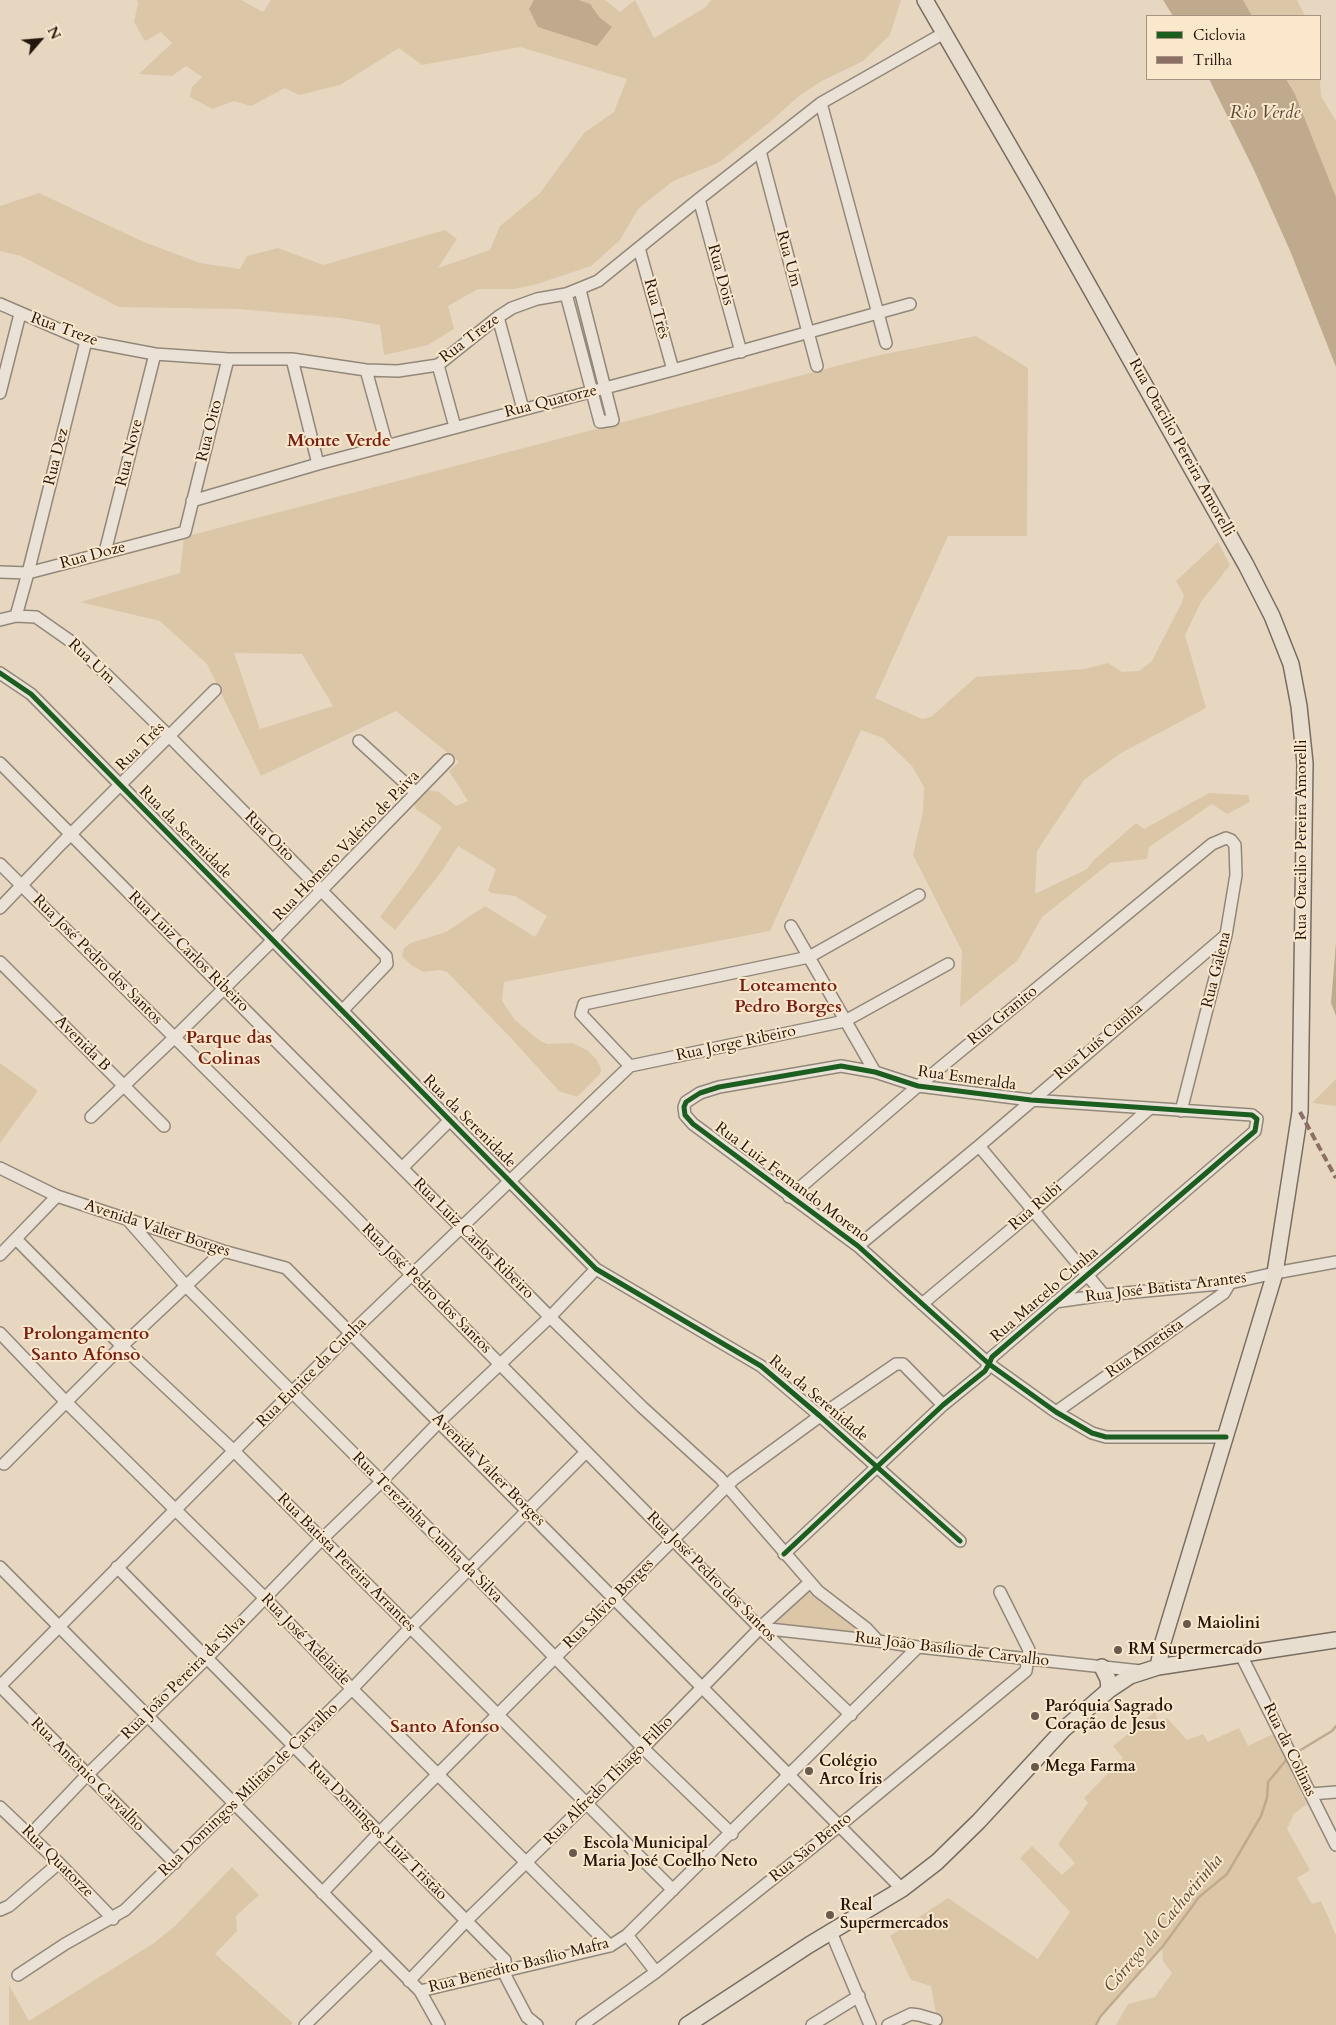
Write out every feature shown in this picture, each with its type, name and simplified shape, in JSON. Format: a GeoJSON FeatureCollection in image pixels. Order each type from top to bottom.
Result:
{"type":"FeatureCollection","features":[{"type":"Feature","properties":{"kind":"main road","name":"Rua Otacilio Pereira Amorelli"},"geometry":{"type":"LineString","coordinates":[[925,0],[1032,184],[1246,565],[1272,616],[1290,664],[1299,706],[1305,763],[1300,1112],[1275,1273],[1163,1642],[1150,1669]]}},
{"type":"Feature","properties":{"kind":"main road"},"geometry":{"type":"LineString","coordinates":[[687,2025],[831,1932],[902,1889],[937,1862],[963,1837],[1053,1740],[1109,1690],[1130,1676],[1150,1669],[1336,1640]]}},
{"type":"Feature","properties":{"kind":"main road"},"geometry":{"type":"LineString","coordinates":[[1102,1667],[1108,1679],[1109,1690]]}},
{"type":"Feature","properties":{"kind":"street","name":"Rua Treze"},"geometry":{"type":"LineString","coordinates":[[0,304],[86,341],[155,354],[228,359],[292,359],[366,370],[398,371],[438,365],[512,308],[580,290],[598,281],[821,103],[944,33]]}},
{"type":"Feature","properties":{"kind":"street"},"geometry":{"type":"LineString","coordinates":[[821,103],[886,343]]}},
{"type":"Feature","properties":{"kind":"street","name":"Rua Um"},"geometry":{"type":"LineString","coordinates":[[760,151],[817,366]]}},
{"type":"Feature","properties":{"kind":"street","name":"Rua Dois"},"geometry":{"type":"LineString","coordinates":[[699,199],[740,352]]}},
{"type":"Feature","properties":{"kind":"street","name":"Rua Três"},"geometry":{"type":"LineString","coordinates":[[640,248],[673,370]]}},
{"type":"Feature","properties":{"kind":"street"},"geometry":{"type":"LineString","coordinates":[[566,294],[600,422],[613,420],[580,290]]}},
{"type":"Feature","properties":{"kind":"street","name":"Rua Quatorze"},"geometry":{"type":"LineString","coordinates":[[192,501],[318,464],[808,334],[910,304]]}},
{"type":"Feature","properties":{"kind":"street"},"geometry":{"type":"LineString","coordinates":[[0,393],[20,314]]}},
{"type":"Feature","properties":{"kind":"street"},"geometry":{"type":"LineString","coordinates":[[498,317],[523,409]]}},
{"type":"Feature","properties":{"kind":"street","name":"Rua Dez"},"geometry":{"type":"LineString","coordinates":[[16,616],[86,341]]}},
{"type":"Feature","properties":{"kind":"street","name":"Rua Nove"},"geometry":{"type":"LineString","coordinates":[[105,552],[155,354]]}},
{"type":"Feature","properties":{"kind":"street","name":"Rua Oito"},"geometry":{"type":"LineString","coordinates":[[185,532],[228,359]]}},
{"type":"Feature","properties":{"kind":"street"},"geometry":{"type":"LineString","coordinates":[[292,359],[318,464]]}},
{"type":"Feature","properties":{"kind":"street"},"geometry":{"type":"LineString","coordinates":[[438,365],[455,427]]}},
{"type":"Feature","properties":{"kind":"street"},"geometry":{"type":"LineString","coordinates":[[366,370],[387,446]]}},
{"type":"Feature","properties":{"kind":"street","name":"Rua Doze"},"geometry":{"type":"LineString","coordinates":[[0,572],[28,573],[185,532]]}},
{"type":"Feature","properties":{"kind":"street","name":"Rua Um"},"geometry":{"type":"LineString","coordinates":[[0,620],[16,616],[36,617],[76,645],[169,736]]}},
{"type":"Feature","properties":{"kind":"street","name":"Rua da Serenidade"},"geometry":{"type":"LineString","coordinates":[[0,673],[31,694],[596,1269],[761,1366],[877,1466],[960,1541]]}},
{"type":"Feature","properties":{"kind":"street","name":"Rua Três"},"geometry":{"type":"LineString","coordinates":[[0,908],[215,690]]}},
{"type":"Feature","properties":{"kind":"street","name":"Rua Oito"},"geometry":{"type":"LineString","coordinates":[[169,736],[386,956],[388,964],[342,1010]]}},
{"type":"Feature","properties":{"kind":"street"},"geometry":{"type":"LineString","coordinates":[[358,741],[416,793]]}},
{"type":"Feature","properties":{"kind":"street","name":"Rua Homero Valério de Paiva"},"geometry":{"type":"LineString","coordinates":[[91,1117],[175,1037],[322,891],[448,760]]}},
{"type":"Feature","properties":{"kind":"street","name":"Rua Luiz Carlos Ribeiro"},"geometry":{"type":"LineString","coordinates":[[0,763],[550,1317],[726,1485],[809,1582],[866,1628],[878,1641]]}},
{"type":"Feature","properties":{"kind":"street","name":"Rua Galena"},"geometry":{"type":"LineString","coordinates":[[1181,1111],[1226,935],[1236,875],[1236,851],[1231,840],[1226,838],[1220,840]]}},
{"type":"Feature","properties":{"kind":"street","name":"Rua Granito"},"geometry":{"type":"LineString","coordinates":[[789,1197],[918,1086],[1220,840]]}},
{"type":"Feature","properties":{"kind":"street","name":"Rua José Pedro dos Santos"},"geometry":{"type":"LineString","coordinates":[[0,864],[501,1364],[760,1628],[851,1715]]}},
{"type":"Feature","properties":{"kind":"street"},"geometry":{"type":"LineString","coordinates":[[630,1066],[581,1014],[584,1004],[808,957],[919,895]]}},
{"type":"Feature","properties":{"kind":"street"},"geometry":{"type":"LineString","coordinates":[[791,926],[875,1072]]}},
{"type":"Feature","properties":{"kind":"street","name":"Rua Luís Cunha"},"geometry":{"type":"LineString","coordinates":[[858,1246],[979,1146],[1226,935]]}},
{"type":"Feature","properties":{"kind":"street","name":"Avenida B"},"geometry":{"type":"LineString","coordinates":[[0,962],[164,1126]]}},
{"type":"Feature","properties":{"kind":"street","name":"Rua Jorge Ribeiro"},"geometry":{"type":"LineString","coordinates":[[630,1066],[845,1022],[948,964]]}},
{"type":"Feature","properties":{"kind":"street","name":"Rua Esmeralda"},"geometry":{"type":"LineString","coordinates":[[684,1106],[691,1098],[719,1087],[835,1065],[875,1072],[918,1086],[1031,1100],[1252,1115],[1257,1119]]}},
{"type":"Feature","properties":{"kind":"street","name":"Rua Eunice da Cunha"},"geometry":{"type":"LineString","coordinates":[[0,1686],[351,1333],[630,1066]]}},
{"type":"Feature","properties":{"kind":"street","name":"Rua Luiz Fernando Moreno"},"geometry":{"type":"LineString","coordinates":[[684,1106],[685,1115],[693,1124],[789,1197],[858,1246],[989,1364],[1056,1412],[1092,1433],[1106,1437],[1226,1437]]}},
{"type":"Feature","properties":{"kind":"street","name":"Rua Rubi"},"geometry":{"type":"LineString","coordinates":[[922,1304],[1033,1211],[1149,1109]]}},
{"type":"Feature","properties":{"kind":"street","name":"Rua Marcelo Cunha"},"geometry":{"type":"LineString","coordinates":[[784,1554],[943,1405],[985,1371],[992,1358],[1087,1274],[1255,1131],[1257,1119]]}},
{"type":"Feature","properties":{"kind":"street"},"geometry":{"type":"LineString","coordinates":[[402,1168],[449,1121]]}},
{"type":"Feature","properties":{"kind":"street"},"geometry":{"type":"LineString","coordinates":[[979,1146],[1104,1295]]}},
{"type":"Feature","properties":{"kind":"street","name":"Avenida Valter Borges"},"geometry":{"type":"LineString","coordinates":[[1,1171],[57,1196],[223,1252],[286,1268],[440,1421],[902,1889]]}},
{"type":"Feature","properties":{"kind":"street"},"geometry":{"type":"LineString","coordinates":[[0,1255],[57,1196]]}},
{"type":"Feature","properties":{"kind":"street","name":"Rua Terezinha Cunha da Silva"},"geometry":{"type":"LineString","coordinates":[[127,1219],[186,1286],[470,1570],[643,1748],[732,1834]]}},
{"type":"Feature","properties":{"kind":"street","name":"Rua Batista Pereira Arrantes"},"geometry":{"type":"LineString","coordinates":[[16,1239],[122,1346],[234,1450],[586,1805],[673,1890]]}},
{"type":"Feature","properties":{"kind":"street"},"geometry":{"type":"LineString","coordinates":[[4,1464],[122,1346],[223,1252]]}},
{"type":"Feature","properties":{"kind":"street","name":"Rua José Batista Arantes"},"geometry":{"type":"LineString","coordinates":[[1055,1302],[1104,1295],[1230,1284],[1275,1273],[1336,1262]]}},
{"type":"Feature","properties":{"kind":"street","name":"Rua João Pereira da Silva"},"geometry":{"type":"LineString","coordinates":[[30,1835],[322,1538],[381,1482],[440,1421],[550,1317],[596,1269]]}},
{"type":"Feature","properties":{"kind":"street","name":"Rua Ametista"},"geometry":{"type":"LineString","coordinates":[[1056,1412],[1224,1293],[1230,1284]]}},
{"type":"Feature","properties":{"kind":"street","name":"Rua José Adelaide"},"geometry":{"type":"LineString","coordinates":[[0,1333],[66,1402],[265,1598],[352,1689],[610,1946]]}},
{"type":"Feature","properties":{"kind":"street","name":"Rua Sílvio Borges"},"geometry":{"type":"LineString","coordinates":[[322,1893],[380,1832],[498,1716],[726,1485],[820,1416],[899,1364],[903,1364],[943,1405]]}},
{"type":"Feature","properties":{"kind":"street","name":"Rua Domingos Militão de Carvalho"},"geometry":{"type":"LineString","coordinates":[[18,1975],[64,1944],[113,1919],[125,1910],[352,1689],[410,1628],[586,1452]]}},
{"type":"Feature","properties":{"kind":"street"},"geometry":{"type":"LineString","coordinates":[[0,1567],[420,1991],[439,2025]]}},
{"type":"Feature","properties":{"kind":"street","name":"Rua Domingos Luiz Tristão"},"geometry":{"type":"LineString","coordinates":[[117,1567],[505,1960],[506,1977],[526,2017],[537,2025]]}},
{"type":"Feature","properties":{"kind":"street","name":"Rua Alfredo Thiago Filho"},"geometry":{"type":"LineString","coordinates":[[409,1980],[466,1921],[527,1864],[643,1748],[760,1628],[809,1582]]}},
{"type":"Feature","properties":{"kind":"street"},"geometry":{"type":"LineString","coordinates":[[1000,1592],[1029,1650],[1028,1659]]}},
{"type":"Feature","properties":{"kind":"street","name":"Rua João Basílio de Carvalho"},"geometry":{"type":"LineString","coordinates":[[760,1628],[1102,1667],[1150,1669]]}},
{"type":"Feature","properties":{"kind":"street","name":"Rua Benedito Basílio Mafra"},"geometry":{"type":"LineString","coordinates":[[420,1991],[610,1946],[627,1935],[732,1834],[918,1647]]}},
{"type":"Feature","properties":{"kind":"street","name":"Rua da Colinas"},"geometry":{"type":"LineString","coordinates":[[1241,1655],[1336,1845]]}},
{"type":"Feature","properties":{"kind":"street","name":"Rua São Bento"},"geometry":{"type":"LineString","coordinates":[[582,2025],[656,1972],[839,1826],[1026,1670],[1028,1659]]}},
{"type":"Feature","properties":{"kind":"street","name":"Rua Antônio Carvalho"},"geometry":{"type":"LineString","coordinates":[[0,1686],[175,1863]]}},
{"type":"Feature","properties":{"kind":"street"},"geometry":{"type":"LineString","coordinates":[[1311,1794],[1336,1792]]}},
{"type":"Feature","properties":{"kind":"street","name":"Rua Quatorze"},"geometry":{"type":"LineString","coordinates":[[0,1807],[59,1863],[113,1919]]}},
{"type":"Feature","properties":{"kind":"street"},"geometry":{"type":"LineString","coordinates":[[0,1910],[9,1906],[59,1863]]}},
{"type":"Feature","properties":{"kind":"street"},"geometry":{"type":"LineString","coordinates":[[831,1932],[870,2025]]}},
{"type":"Feature","properties":{"kind":"street"},"geometry":{"type":"LineString","coordinates":[[627,1935],[656,1972]]}},
{"type":"Feature","properties":{"kind":"street"},"geometry":{"type":"LineString","coordinates":[[305,2025],[380,1952]]}},
{"type":"Feature","properties":{"kind":"street"},"geometry":{"type":"LineString","coordinates":[[812,2025],[859,1996]]}},
{"type":"Feature","properties":{"kind":"street"},"geometry":{"type":"LineString","coordinates":[[888,2025],[911,2014],[936,2020]]}},
{"type":"Feature","properties":{"kind":"shaded area"},"geometry":{"type":"Polygon","coordinates":[[[137,0],[241,0],[263,12],[271,0],[605,0],[620,12],[635,0],[654,38],[706,7],[711,0],[901,0],[890,35],[863,61],[820,82],[799,96],[770,122],[718,163],[673,181],[638,209],[620,240],[591,266],[537,284],[515,289],[478,289],[448,306],[454,329],[428,345],[384,355],[380,325],[341,318],[238,309],[119,307],[21,256],[0,251],[0,206],[39,193],[144,242],[200,263],[240,269],[247,256],[278,248],[323,265],[445,230],[457,239],[438,268],[490,250],[500,226],[540,193],[584,133],[614,112],[627,79],[520,47],[422,65],[399,48],[340,85],[299,95],[285,88],[251,106],[234,101],[212,109],[190,97],[192,87],[202,77],[186,66],[172,76],[139,74],[172,43],[161,32],[145,41],[134,22],[137,0]]]}},
{"type":"Feature","properties":{"kind":"shaded area"},"geometry":{"type":"Polygon","coordinates":[[[1243,0],[1297,0],[1304,15],[1251,15],[1243,0]]]}},
{"type":"Feature","properties":{"kind":"shaded area"},"geometry":{"type":"Polygon","coordinates":[[[1287,80],[1320,80],[1321,96],[1336,121],[1336,197],[1295,94],[1287,80]]]}},
{"type":"Feature","properties":{"kind":"shaded area"},"geometry":{"type":"Polygon","coordinates":[[[976,336],[1028,368],[1027,536],[948,536],[875,698],[922,719],[931,717],[976,677],[1084,669],[1108,663],[1122,672],[1139,671],[1152,661],[1181,604],[1184,595],[1176,581],[1218,542],[1230,565],[1201,602],[1185,635],[1206,708],[1121,753],[1084,780],[1037,851],[1035,894],[1087,869],[1094,860],[1136,823],[1144,829],[1209,793],[1248,795],[1250,802],[1227,814],[1212,804],[1149,847],[1147,859],[1110,863],[1042,917],[1018,960],[960,1007],[962,951],[913,855],[923,812],[924,787],[912,766],[883,738],[861,730],[770,931],[504,982],[502,1001],[515,1020],[539,1040],[547,1044],[573,1043],[588,1051],[597,1060],[601,1069],[600,1074],[577,1097],[559,1091],[447,972],[440,970],[423,972],[411,965],[402,956],[404,948],[411,943],[446,932],[485,906],[535,937],[547,916],[515,896],[491,893],[488,890],[496,869],[458,846],[442,871],[395,930],[380,917],[418,866],[442,827],[416,809],[414,804],[427,790],[439,792],[456,806],[468,801],[449,771],[459,762],[396,711],[261,776],[207,664],[160,621],[80,602],[180,573],[184,537],[875,356],[976,336]],[[234,653],[260,729],[333,706],[302,654],[234,653]]]}},
{"type":"Feature","properties":{"kind":"shaded area"},"geometry":{"type":"Polygon","coordinates":[[[0,1063],[38,1091],[0,1143],[0,1063]]]}},
{"type":"Feature","properties":{"kind":"shaded area"},"geometry":{"type":"Polygon","coordinates":[[[1336,1079],[1336,1106],[1312,1103],[1336,1079]]]}},
{"type":"Feature","properties":{"kind":"shaded area"},"geometry":{"type":"Polygon","coordinates":[[[807,1591],[864,1634],[774,1624],[807,1591]]]}},
{"type":"Feature","properties":{"kind":"shaded area"},"geometry":{"type":"Polygon","coordinates":[[[1155,1712],[1158,1721],[1167,1718],[1187,1740],[1203,1734],[1208,1742],[1239,1728],[1248,1746],[1273,1734],[1307,1804],[1294,1814],[1287,1829],[1310,1870],[1297,1878],[1312,1904],[1321,1901],[1336,1935],[1336,2025],[1116,2025],[1128,2004],[1155,1997],[1172,1973],[1163,1961],[1162,1946],[1100,2017],[1096,2025],[938,2025],[931,1986],[911,1980],[890,1936],[948,1898],[1038,1959],[1070,1912],[1020,1858],[1032,1846],[1062,1875],[1075,1863],[1058,1844],[1088,1803],[1084,1798],[1123,1758],[1113,1746],[1155,1712]]]}},
{"type":"Feature","properties":{"kind":"shaded area"},"geometry":{"type":"Polygon","coordinates":[[[232,1867],[259,1895],[236,1916],[237,1931],[215,1954],[293,2023],[291,2025],[9,2025],[9,1985],[29,2021],[154,1943],[175,1926],[232,1867]]]}},
{"type":"Feature","properties":{"kind":"water"},"geometry":{"type":"Polygon","coordinates":[[[534,0],[579,0],[590,4],[600,18],[612,27],[597,46],[538,27],[529,9],[534,0]]]}},
{"type":"Feature","properties":{"kind":"water"},"geometry":{"type":"Polygon","coordinates":[[[1163,0],[1243,0],[1251,15],[1172,15],[1163,0]]]}},
{"type":"Feature","properties":{"kind":"water","name":"Rio Verde"},"geometry":{"type":"Polygon","coordinates":[[[1209,80],[1287,80],[1295,94],[1336,197],[1336,367],[1291,253],[1254,170],[1209,80]]]}},
{"type":"Feature","properties":{"kind":"water"},"geometry":{"type":"Polygon","coordinates":[[[1336,942],[1336,1016],[1331,1003],[1336,942]]]}},
{"type":"Feature","properties":{"kind":"waterway","name":"Córrego da Cachoeirinha"},"geometry":{"type":"LineString","coordinates":[[1299,1751],[1332,1731],[1336,1726]]}},
{"type":"Feature","properties":{"kind":"waterway","name":"Córrego da Cachoeirinha"},"geometry":{"type":"LineString","coordinates":[[1096,2025],[1100,2017],[1163,1946],[1199,1897],[1227,1874],[1261,1816],[1267,1798],[1268,1782],[1287,1759]]}},
{"type":"Feature","properties":{"kind":"marked path"},"geometry":{"type":"LineString","coordinates":[[1300,1112],[1336,1178]]}},
{"type":"Feature","properties":{"kind":"cycle path"},"geometry":{"type":"LineString","coordinates":[[0,673],[31,694],[596,1269],[761,1366],[960,1541]]}},
{"type":"Feature","properties":{"kind":"cycle path"},"geometry":{"type":"LineString","coordinates":[[784,1554],[943,1405],[985,1371],[989,1364],[992,1357],[1255,1131],[1257,1119],[1252,1115],[1031,1100],[918,1086],[875,1072],[841,1066],[719,1087],[700,1093],[686,1102],[684,1107],[685,1115],[693,1124],[858,1246],[989,1364],[1056,1412],[1092,1433],[1106,1437],[1226,1437]]}},
{"type":"Feature","properties":{"kind":"place","name":"Maiolini"},"geometry":{"type":"Point","coordinates":[1187,1624]}},
{"type":"Feature","properties":{"kind":"place","name":"RM Supermercado"},"geometry":{"type":"Point","coordinates":[1118,1650]}},
{"type":"Feature","properties":{"kind":"place","name":"Paróquia Sagrado Coração de Jesus"},"geometry":{"type":"Point","coordinates":[1035,1716]}},
{"type":"Feature","properties":{"kind":"place","name":"Mega Farma"},"geometry":{"type":"Point","coordinates":[1035,1767]}},
{"type":"Feature","properties":{"kind":"place","name":"Colégio Arco Íris"},"geometry":{"type":"Point","coordinates":[809,1771]}},
{"type":"Feature","properties":{"kind":"place","name":"Escola Municipal Maria José Coelho Neto"},"geometry":{"type":"Point","coordinates":[573,1853]}},
{"type":"Feature","properties":{"kind":"place","name":"Real Supermercados"},"geometry":{"type":"Point","coordinates":[830,1915]}},
{"type":"Feature","properties":{"kind":"district","name":"Monte Verde"},"geometry":{"type":"Point","coordinates":[339,442]}},
{"type":"Feature","properties":{"kind":"district","name":"Loteamento Pedro Borges"},"geometry":{"type":"Point","coordinates":[788,998]}},
{"type":"Feature","properties":{"kind":"district","name":"Parque das Colinas"},"geometry":{"type":"Point","coordinates":[229,1049]}},
{"type":"Feature","properties":{"kind":"district","name":"Prolongamento Santo Afonso"},"geometry":{"type":"Point","coordinates":[86,1345]}},
{"type":"Feature","properties":{"kind":"district","name":"Santo Afonso"},"geometry":{"type":"Point","coordinates":[445,1728]}}]}
